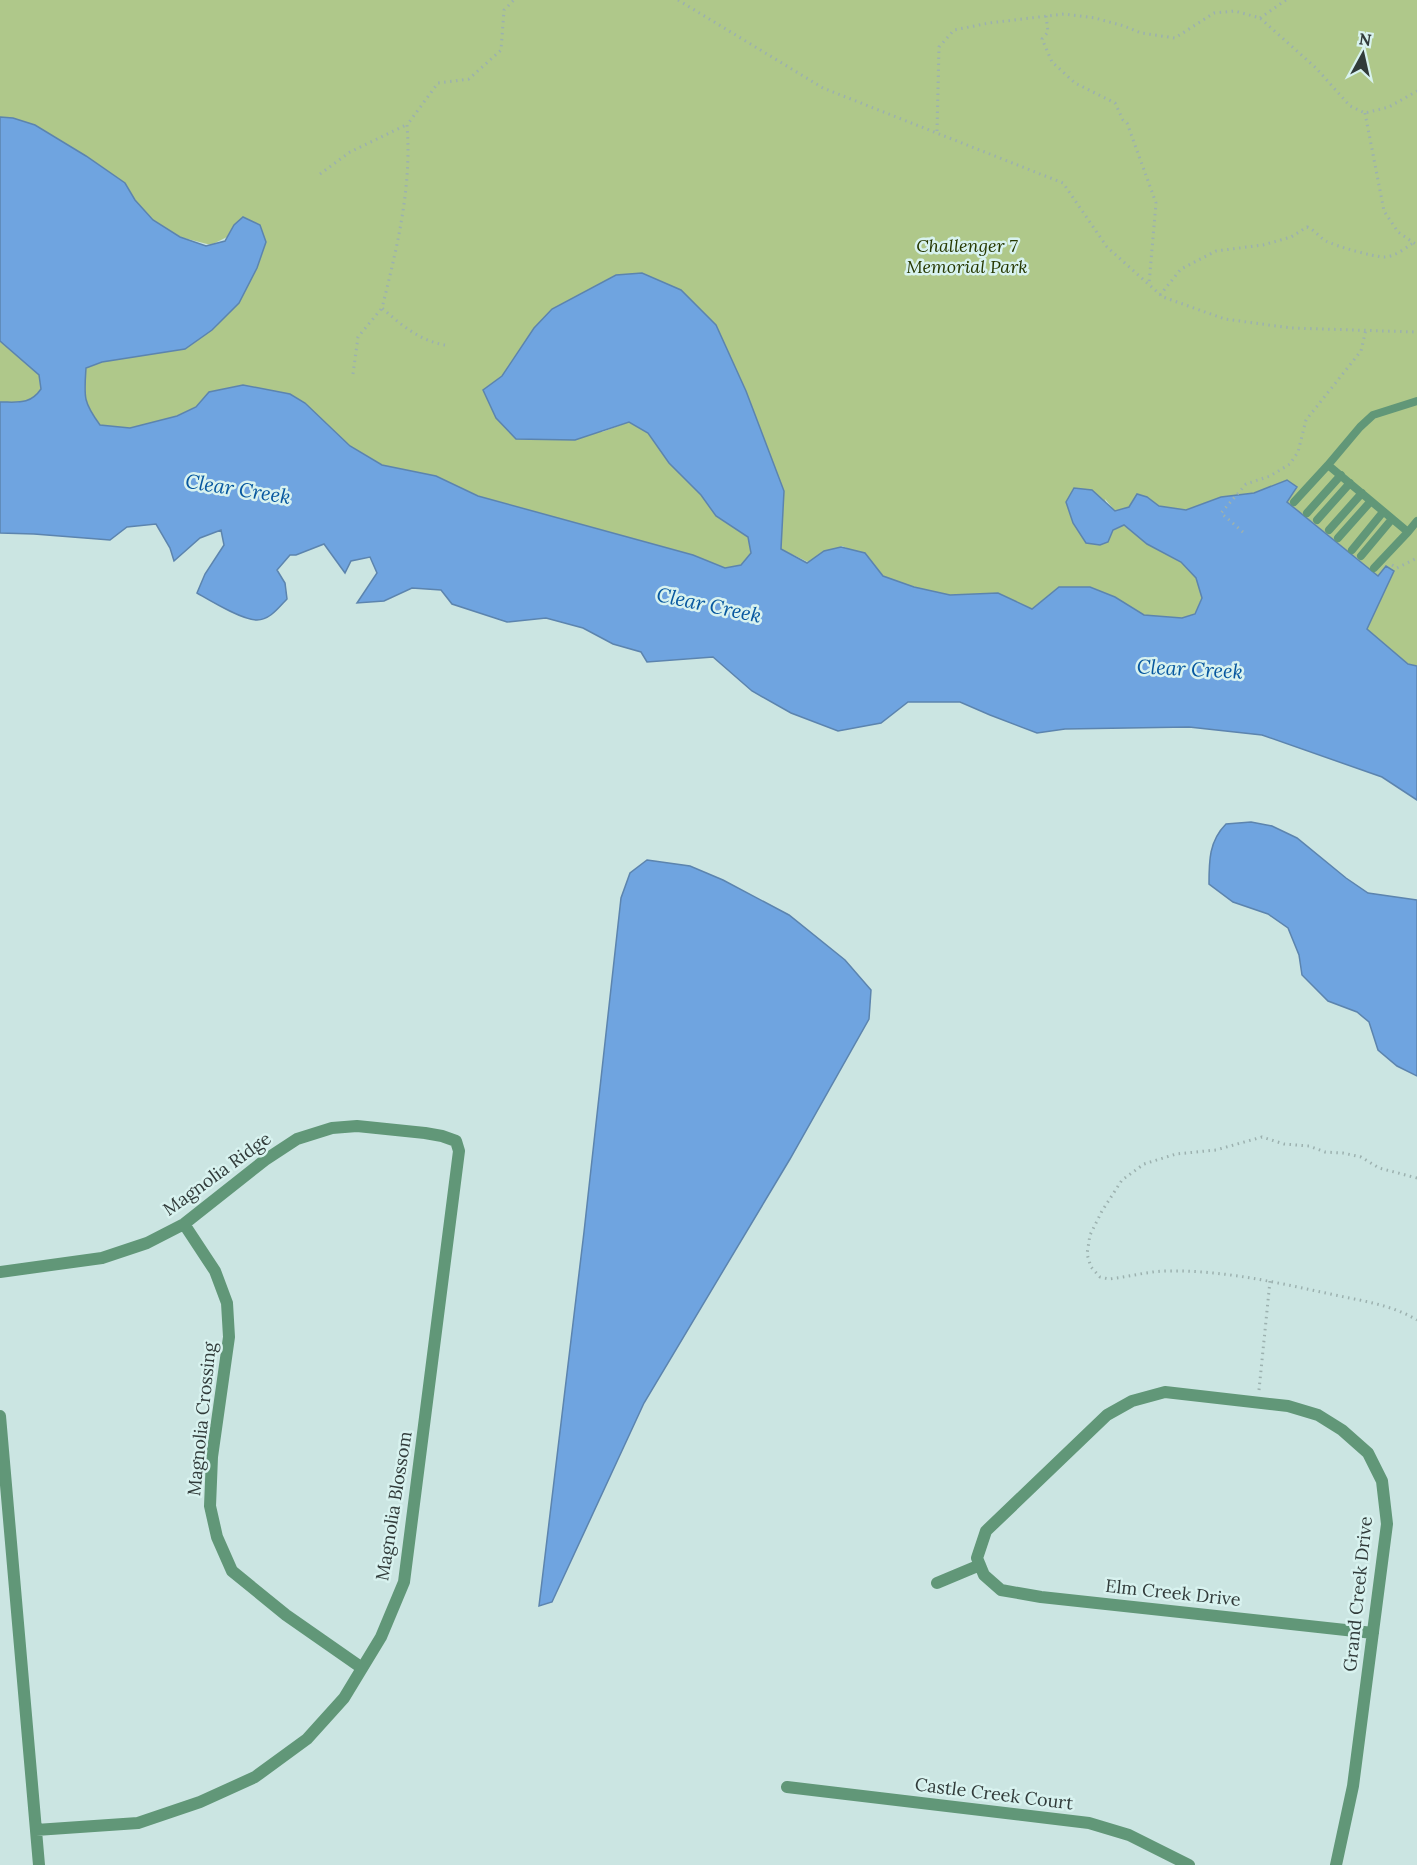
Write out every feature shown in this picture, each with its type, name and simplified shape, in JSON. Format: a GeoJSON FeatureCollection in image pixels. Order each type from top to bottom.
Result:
{"type":"FeatureCollection","features":[{"type":"Feature","properties":{"kind":"street","name":"Magnolia Ridge"},"geometry":{"type":"LineString","coordinates":[[0,1272],[102,1258],[147,1243],[184,1224],[265,1160],[297,1139],[332,1128],[357,1126],[442,1136],[456,1141]]}},
{"type":"Feature","properties":{"kind":"street","name":"Magnolia Blossom"},"geometry":{"type":"LineString","coordinates":[[36,1830],[138,1822],[200,1802],[255,1777],[307,1739],[344,1698],[381,1637],[404,1582],[459,1162],[456,1141]]}},
{"type":"Feature","properties":{"kind":"street","name":"Magnolia Crossing"},"geometry":{"type":"LineString","coordinates":[[184,1224],[215,1271],[227,1303],[229,1337],[212,1467],[210,1506],[217,1537],[232,1571],[286,1615],[362,1668]]}},
{"type":"Feature","properties":{"kind":"street","name":"Grand Creek Drive"},"geometry":{"type":"LineString","coordinates":[[980,1565],[977,1558],[986,1531],[1107,1415],[1132,1401],[1165,1392],[1288,1406],[1318,1415],[1342,1430],[1368,1453],[1382,1481],[1388,1524],[1353,1786],[1336,1865]]}},
{"type":"Feature","properties":{"kind":"street"},"geometry":{"type":"LineString","coordinates":[[0,1416],[39,1865]]}},
{"type":"Feature","properties":{"kind":"street"},"geometry":{"type":"LineString","coordinates":[[938,1582],[980,1565]]}},
{"type":"Feature","properties":{"kind":"street","name":"Elm Creek Drive"},"geometry":{"type":"LineString","coordinates":[[980,1565],[984,1575],[1001,1590],[1041,1597],[1373,1633]]}},
{"type":"Feature","properties":{"kind":"street","name":"Castle Creek Court"},"geometry":{"type":"LineString","coordinates":[[787,1787],[1089,1823],[1129,1835],[1189,1865]]}},
{"type":"Feature","properties":{"kind":"lane"},"geometry":{"type":"LineString","coordinates":[[1294,502],[1360,427],[1373,416],[1417,401]]}},
{"type":"Feature","properties":{"kind":"lane"},"geometry":{"type":"LineString","coordinates":[[1328,465],[1407,532]]}},
{"type":"Feature","properties":{"kind":"lane"},"geometry":{"type":"LineString","coordinates":[[1307,513],[1341,476]]}},
{"type":"Feature","properties":{"kind":"lane"},"geometry":{"type":"LineString","coordinates":[[1317,520],[1350,483]]}},
{"type":"Feature","properties":{"kind":"lane"},"geometry":{"type":"LineString","coordinates":[[1329,530],[1362,494]]}},
{"type":"Feature","properties":{"kind":"lane"},"geometry":{"type":"LineString","coordinates":[[1338,538],[1371,501]]}},
{"type":"Feature","properties":{"kind":"lane"},"geometry":{"type":"LineString","coordinates":[[1352,550],[1383,512]]}},
{"type":"Feature","properties":{"kind":"lane"},"geometry":{"type":"LineString","coordinates":[[1361,556],[1392,519]]}},
{"type":"Feature","properties":{"kind":"lane"},"geometry":{"type":"LineString","coordinates":[[1374,568],[1417,521]]}},
{"type":"Feature","properties":{"kind":"path"},"geometry":{"type":"LineString","coordinates":[[320,174],[350,152],[406,125],[438,83],[469,79],[501,50],[504,10],[514,0]]}},
{"type":"Feature","properties":{"kind":"path"},"geometry":{"type":"LineString","coordinates":[[678,0],[823,88],[1063,183],[1107,247],[1161,295],[1225,319],[1291,328],[1417,332]]}},
{"type":"Feature","properties":{"kind":"path"},"geometry":{"type":"LineString","coordinates":[[1260,18],[1286,0]]}},
{"type":"Feature","properties":{"kind":"path"},"geometry":{"type":"LineString","coordinates":[[937,132],[939,47],[954,30],[989,23],[1064,14],[1095,18],[1140,33],[1175,38],[1214,12],[1235,11],[1260,18],[1316,68],[1350,106],[1365,113],[1389,107],[1417,91]]}},
{"type":"Feature","properties":{"kind":"path"},"geometry":{"type":"LineString","coordinates":[[1046,16],[1048,32],[1042,39],[1052,62],[1075,83],[1115,103],[1123,120],[1127,123],[1145,170],[1156,203],[1149,285]]}},
{"type":"Feature","properties":{"kind":"path"},"geometry":{"type":"LineString","coordinates":[[1161,295],[1181,269],[1216,250],[1263,245],[1291,237],[1307,227],[1326,241],[1384,257],[1397,254],[1415,244],[1398,232],[1384,211],[1365,113]]}},
{"type":"Feature","properties":{"kind":"path"},"geometry":{"type":"LineString","coordinates":[[353,374],[358,337],[382,308],[392,267],[407,184],[409,152],[406,125]]}},
{"type":"Feature","properties":{"kind":"path"},"geometry":{"type":"LineString","coordinates":[[382,308],[402,326],[434,343],[445,345]]}},
{"type":"Feature","properties":{"kind":"path"},"geometry":{"type":"LineString","coordinates":[[1243,532],[1221,513],[1246,484],[1270,476],[1290,464],[1298,452],[1306,420],[1361,351],[1366,329]]}},
{"type":"Feature","properties":{"kind":"path"},"geometry":{"type":"LineString","coordinates":[[1388,563],[1397,568],[1417,558]]}},
{"type":"Feature","properties":{"kind":"path"},"geometry":{"type":"LineString","coordinates":[[1417,1178],[1379,1168],[1361,1157],[1325,1152],[1309,1146],[1262,1137],[1216,1150],[1176,1154],[1144,1164],[1122,1180],[1090,1235],[1087,1254],[1095,1272],[1109,1279],[1167,1271],[1216,1273],[1270,1281],[1402,1311],[1417,1320]]}},
{"type":"Feature","properties":{"kind":"path"},"geometry":{"type":"LineString","coordinates":[[1258,1402],[1270,1281]]}},
{"type":"Feature","properties":{"kind":"green space","name":"Challenger 7 Memorial Park"},"geometry":{"type":"Polygon","coordinates":[[[0,0],[1417,0],[1417,666],[1408,664],[1367,629],[1378,576],[1287,502],[1297,487],[1287,480],[1254,493],[1221,497],[1186,510],[1159,506],[1147,497],[1129,507],[1115,511],[1105,499],[1113,530],[1124,525],[1147,544],[1181,562],[1196,578],[1202,597],[1195,614],[1182,618],[1144,615],[1115,597],[1090,587],[1059,587],[1032,609],[998,593],[950,595],[914,587],[883,576],[869,558],[842,546],[808,562],[781,549],[784,491],[616,275],[585,293],[518,353],[502,376],[483,390],[602,432],[629,422],[648,433],[669,463],[701,495],[716,516],[748,537],[751,553],[741,565],[725,568],[693,555],[478,496],[436,476],[382,465],[350,446],[290,394],[243,385],[209,392],[197,407],[177,416],[130,428],[100,425],[86,399],[86,368],[102,362],[185,349],[234,225],[227,237],[211,245],[180,237],[153,220],[135,200],[125,183],[86,156],[13,118],[0,117],[0,0]]]}},
{"type":"Feature","properties":{"kind":"green space"},"geometry":{"type":"Polygon","coordinates":[[[0,341],[39,375],[41,389],[35,398],[21,402],[0,402],[0,341]]]}},
{"type":"Feature","properties":{"kind":"water","name":"Clear Creek"},"geometry":{"type":"Polygon","coordinates":[[[0,117],[13,118],[35,125],[86,156],[125,183],[135,200],[153,220],[180,237],[206,246],[225,241],[234,225],[243,217],[260,225],[266,242],[257,268],[239,303],[212,330],[185,349],[102,362],[86,368],[86,399],[100,425],[130,428],[177,416],[196,407],[209,392],[243,385],[290,394],[305,403],[350,446],[382,465],[436,476],[478,496],[693,555],[725,568],[741,565],[751,553],[748,537],[716,516],[701,495],[669,463],[648,433],[629,422],[575,440],[516,439],[496,418],[483,390],[502,376],[534,328],[552,309],[616,275],[642,273],[681,290],[716,325],[746,391],[784,491],[781,549],[807,563],[824,551],[841,547],[865,553],[883,576],[914,587],[950,595],[998,593],[1032,609],[1059,587],[1090,587],[1115,597],[1144,615],[1182,618],[1195,614],[1202,598],[1196,578],[1181,562],[1147,544],[1124,525],[1113,530],[1108,542],[1100,545],[1086,543],[1073,523],[1066,502],[1074,488],[1092,490],[1115,511],[1129,507],[1137,494],[1147,497],[1159,506],[1186,510],[1221,497],[1254,493],[1287,480],[1297,487],[1287,502],[1378,576],[1386,566],[1394,571],[1367,629],[1408,664],[1417,666],[1417,800],[1382,777],[1262,735],[1189,727],[1065,729],[1037,733],[960,702],[908,702],[881,723],[838,731],[791,713],[752,691],[713,657],[647,662],[641,652],[613,644],[583,628],[546,618],[507,622],[452,604],[441,590],[412,588],[384,601],[357,603],[377,573],[370,557],[351,561],[345,573],[324,544],[296,555],[290,555],[277,570],[285,583],[287,599],[270,615],[257,620],[235,614],[197,593],[205,574],[224,545],[221,530],[200,538],[174,561],[170,548],[156,524],[127,527],[110,540],[0,533],[0,402],[28,400],[41,389],[39,375],[0,341],[0,117]]]}},
{"type":"Feature","properties":{"kind":"water"},"geometry":{"type":"Polygon","coordinates":[[[1251,822],[1272,826],[1297,838],[1368,893],[1417,900],[1417,1076],[1397,1066],[1378,1050],[1369,1022],[1357,1012],[1328,1001],[1302,975],[1299,955],[1288,928],[1268,914],[1233,902],[1209,884],[1211,852],[1220,831],[1226,824],[1251,822]]]}},
{"type":"Feature","properties":{"kind":"water"},"geometry":{"type":"Polygon","coordinates":[[[647,860],[690,866],[723,880],[789,915],[845,960],[871,990],[869,1019],[790,1159],[644,1403],[552,1602],[539,1606],[621,898],[630,873],[647,860]]]}}]}
